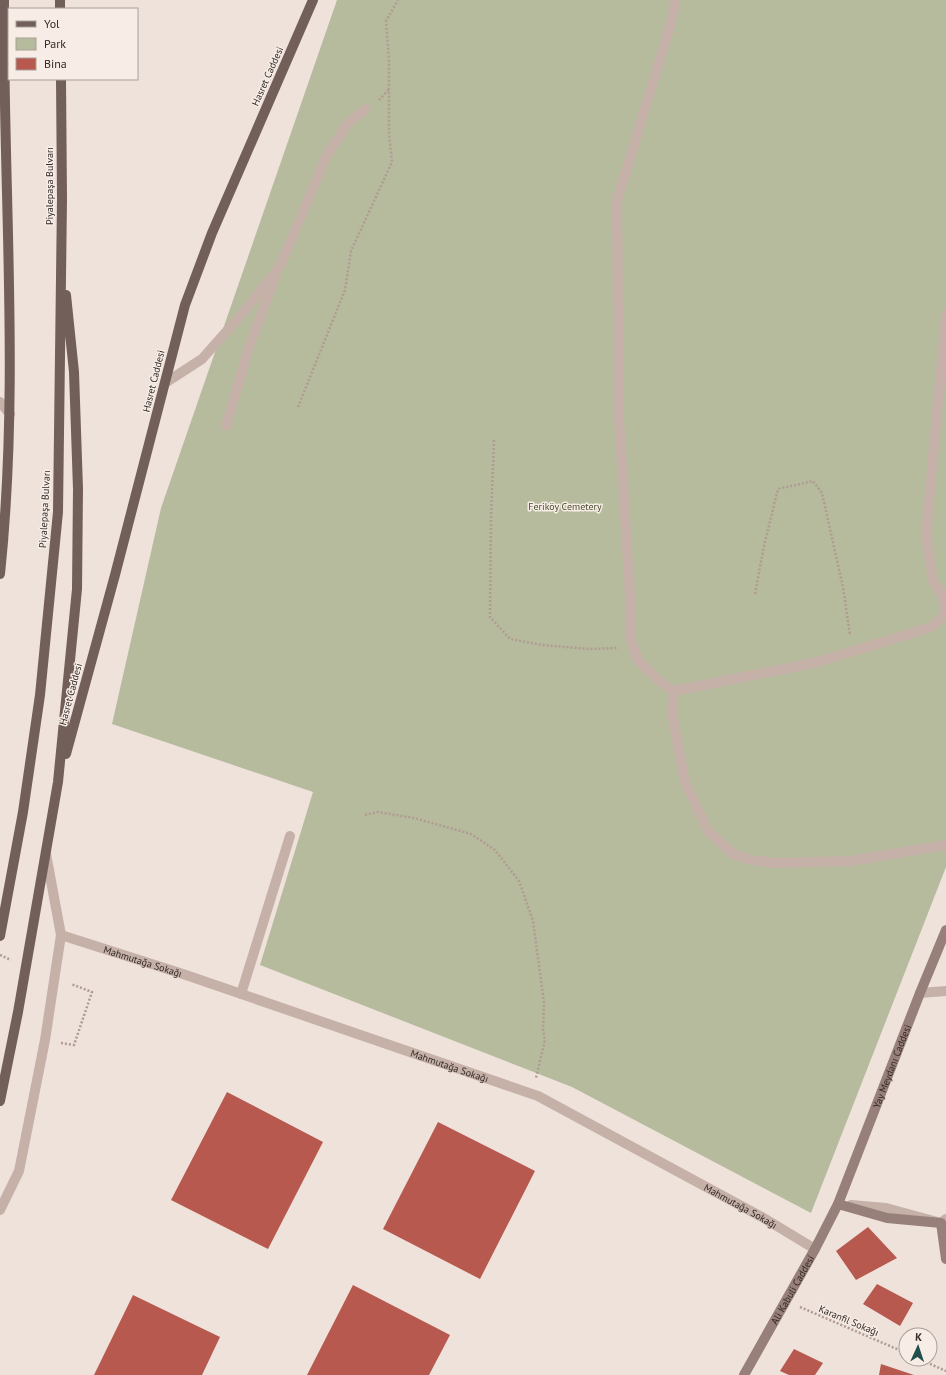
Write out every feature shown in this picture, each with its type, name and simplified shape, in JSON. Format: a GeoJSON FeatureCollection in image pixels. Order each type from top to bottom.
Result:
{"type":"FeatureCollection","features":[{"type":"Feature","properties":{"kind":"main road"},"geometry":{"type":"LineString","coordinates":[[0,574],[5,525],[10,414],[10,298],[4,0]]}},
{"type":"Feature","properties":{"kind":"main road","name":"Hasret Caddesi"},"geometry":{"type":"LineString","coordinates":[[58,782],[115,575],[185,305],[212,233],[313,0]]}},
{"type":"Feature","properties":{"kind":"main road"},"geometry":{"type":"LineString","coordinates":[[0,23],[4,33]]}},
{"type":"Feature","properties":{"kind":"main road","name":"Piyalepaşa Bulvarı"},"geometry":{"type":"LineString","coordinates":[[0,936],[23,812],[40,695],[58,512],[61,80]]}},
{"type":"Feature","properties":{"kind":"main road"},"geometry":{"type":"LineString","coordinates":[[0,1101],[19,1004],[58,782],[77,590],[78,489],[74,372],[61,247]]}},
{"type":"Feature","properties":{"kind":"street"},"geometry":{"type":"LineString","coordinates":[[676,0],[670,26],[617,201],[619,419],[630,594],[631,640],[638,660],[656,679],[674,691],[818,662],[931,627],[946,613],[941,593],[933,581],[926,535],[946,314]]}},
{"type":"Feature","properties":{"kind":"street"},"geometry":{"type":"LineString","coordinates":[[226,426],[250,344],[280,266],[327,155],[346,124],[365,109]]}},
{"type":"Feature","properties":{"kind":"street"},"geometry":{"type":"LineString","coordinates":[[165,383],[202,359],[242,314],[280,266]]}},
{"type":"Feature","properties":{"kind":"street"},"geometry":{"type":"LineString","coordinates":[[0,402],[10,414]]}},
{"type":"Feature","properties":{"kind":"street"},"geometry":{"type":"LineString","coordinates":[[674,691],[672,714],[685,782],[708,831],[733,854],[750,860],[777,863],[851,861],[946,845]]}},
{"type":"Feature","properties":{"kind":"street"},"geometry":{"type":"LineString","coordinates":[[241,994],[290,836]]}},
{"type":"Feature","properties":{"kind":"street"},"geometry":{"type":"LineString","coordinates":[[0,1210],[19,1172],[45,1040],[61,936],[46,854]]}},
{"type":"Feature","properties":{"kind":"street","name":"Yay Meydanı Caddesi"},"geometry":{"type":"LineString","coordinates":[[838,1204],[946,930]]}},
{"type":"Feature","properties":{"kind":"street","name":"Mahmutağa Sokağı"},"geometry":{"type":"LineString","coordinates":[[61,936],[183,974],[538,1096],[578,1116],[762,1217],[814,1249]]}},
{"type":"Feature","properties":{"kind":"street"},"geometry":{"type":"LineString","coordinates":[[920,993],[946,991]]}},
{"type":"Feature","properties":{"kind":"street"},"geometry":{"type":"LineString","coordinates":[[838,1204],[886,1218],[943,1221],[946,1259]]}},
{"type":"Feature","properties":{"kind":"street","name":"Ali Kabuli Caddesi"},"geometry":{"type":"LineString","coordinates":[[744,1375],[838,1204]]}},
{"type":"Feature","properties":{"kind":"path"},"geometry":{"type":"LineString","coordinates":[[298,407],[344,290],[351,251],[392,162],[389,133],[389,61],[386,21],[398,0]]}},
{"type":"Feature","properties":{"kind":"path"},"geometry":{"type":"LineString","coordinates":[[376,103],[389,88]]}},
{"type":"Feature","properties":{"kind":"path"},"geometry":{"type":"LineString","coordinates":[[494,440],[491,517],[490,617],[510,639],[542,645],[589,648],[634,648]]}},
{"type":"Feature","properties":{"kind":"path"},"geometry":{"type":"LineString","coordinates":[[755,594],[764,546],[778,489],[813,481],[822,493],[842,587],[852,651]]}},
{"type":"Feature","properties":{"kind":"path"},"geometry":{"type":"LineString","coordinates":[[365,815],[378,812],[414,818],[471,834],[496,850],[519,881],[533,921],[544,1003],[543,1030],[545,1040],[532,1094]]}},
{"type":"Feature","properties":{"kind":"path"},"geometry":{"type":"LineString","coordinates":[[45,1040],[74,1045],[92,992]]}},
{"type":"Feature","properties":{"kind":"path","name":"Karanfil Sokağı"},"geometry":{"type":"LineString","coordinates":[[785,1301],[898,1350]]}},
{"type":"Feature","properties":{"kind":"green space","name":"Feriköy Cemetery"},"geometry":{"type":"Polygon","coordinates":[[[337,0],[946,0],[946,867],[811,1213],[572,1087],[260,965],[313,792],[112,724],[161,508],[337,0]]]}},
{"type":"Feature","properties":{"kind":"building"},"geometry":{"type":"Polygon","coordinates":[[[227,1092],[323,1142],[268,1249],[171,1200],[227,1092]]]}},
{"type":"Feature","properties":{"kind":"building"},"geometry":{"type":"Polygon","coordinates":[[[438,1122],[535,1171],[480,1279],[383,1229],[438,1122]]]}},
{"type":"Feature","properties":{"kind":"building"},"geometry":{"type":"Polygon","coordinates":[[[868,1227],[897,1258],[856,1280],[836,1251],[868,1227]]]}},
{"type":"Feature","properties":{"kind":"building"},"geometry":{"type":"Polygon","coordinates":[[[877,1284],[913,1303],[900,1326],[863,1304],[877,1284]]]}},
{"type":"Feature","properties":{"kind":"building"},"geometry":{"type":"Polygon","coordinates":[[[353,1285],[450,1335],[429,1375],[307,1375],[353,1285]]]}},
{"type":"Feature","properties":{"kind":"building"},"geometry":{"type":"Polygon","coordinates":[[[133,1295],[220,1337],[202,1375],[94,1375],[133,1295]]]}},
{"type":"Feature","properties":{"kind":"building"},"geometry":{"type":"Polygon","coordinates":[[[794,1349],[823,1363],[815,1375],[789,1375],[780,1371],[794,1349]]]}},
{"type":"Feature","properties":{"kind":"building"},"geometry":{"type":"Polygon","coordinates":[[[881,1364],[914,1375],[879,1375],[881,1364]]]}}]}
